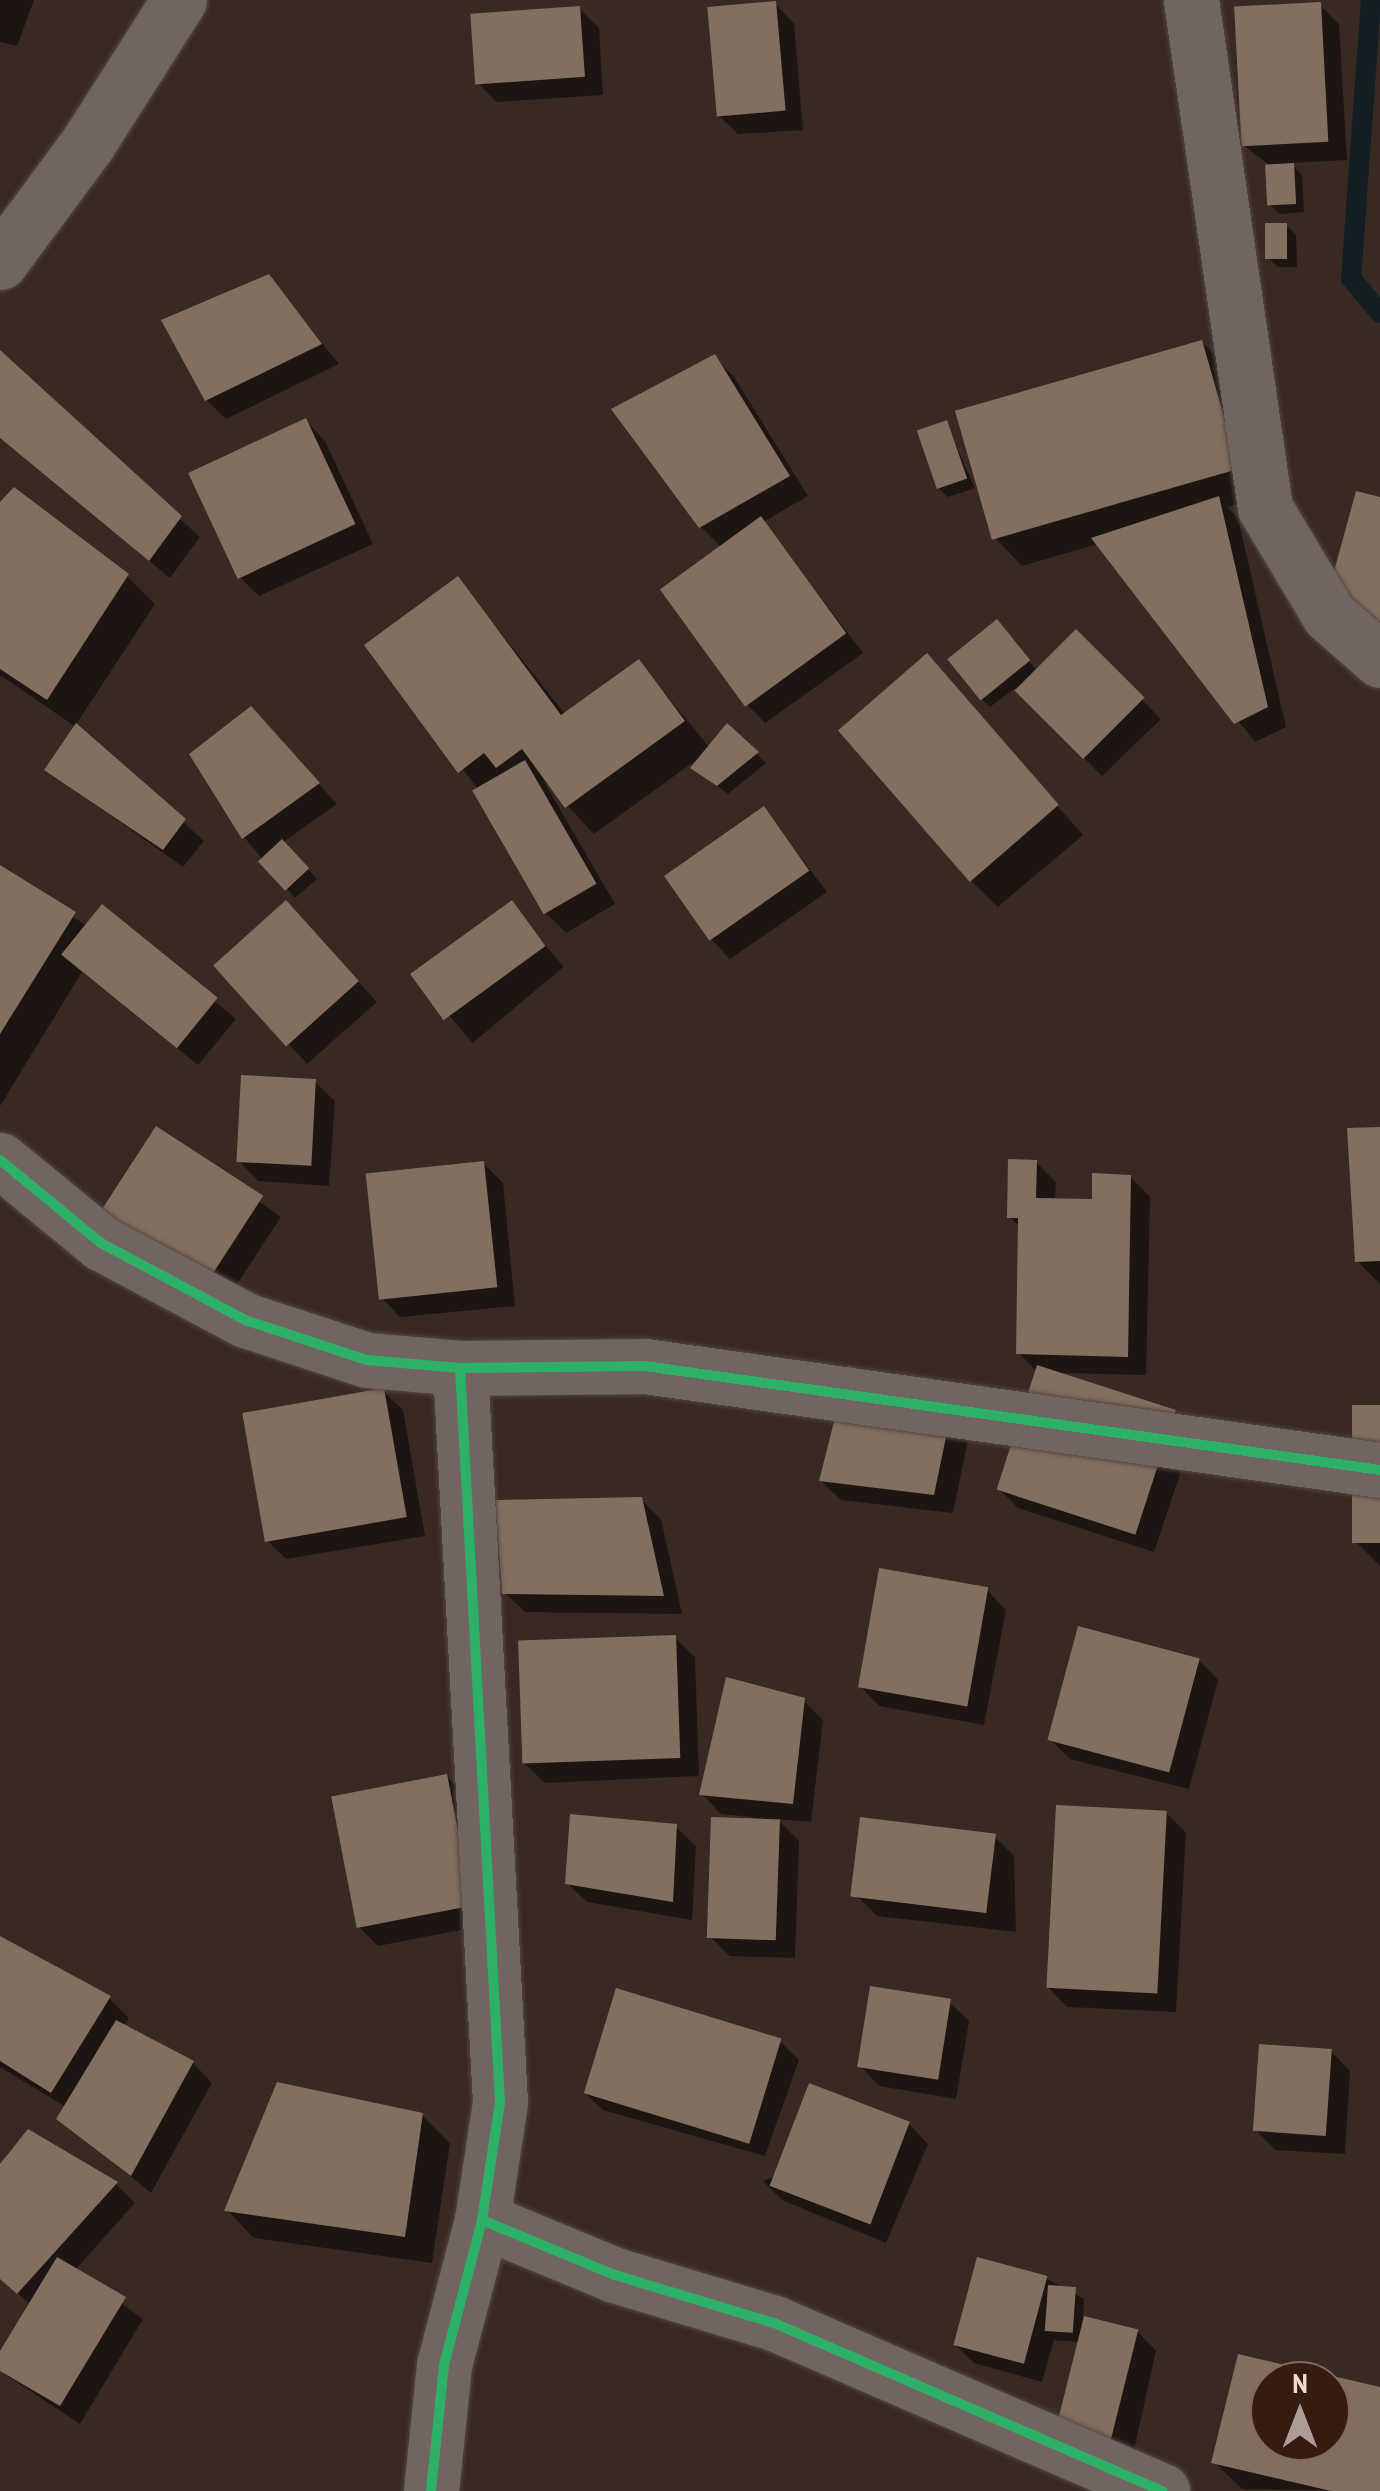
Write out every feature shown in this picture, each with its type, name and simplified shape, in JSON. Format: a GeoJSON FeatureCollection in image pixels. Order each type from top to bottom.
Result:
{"type":"FeatureCollection","features":[{"type":"Feature","properties":{"kind":"street"},"geometry":{"type":"LineString","coordinates":[[0,262],[88,143],[179,0]]}},
{"type":"Feature","properties":{"kind":"street"},"geometry":{"type":"LineString","coordinates":[[1191,0],[1266,508],[1329,615],[1380,660]]}},
{"type":"Feature","properties":{"kind":"street"},"geometry":{"type":"LineString","coordinates":[[0,1160],[101,1243],[245,1320],[304,1344],[367,1360],[460,1368],[645,1366],[1380,1470]]}},
{"type":"Feature","properties":{"kind":"street"},"geometry":{"type":"LineString","coordinates":[[431,2491],[444,2365],[482,2220],[500,2102],[460,1368]]}},
{"type":"Feature","properties":{"kind":"street"},"geometry":{"type":"LineString","coordinates":[[482,2220],[615,2275],[774,2323],[1162,2491]]}},
{"type":"Feature","properties":{"kind":"building"},"geometry":{"type":"Polygon","coordinates":[[[776,1],[786,111],[717,117],[707,7],[776,1]]]}},
{"type":"Feature","properties":{"kind":"building"},"geometry":{"type":"Polygon","coordinates":[[[1321,2],[1328,142],[1241,146],[1234,7],[1321,2]]]}},
{"type":"Feature","properties":{"kind":"building"},"geometry":{"type":"Polygon","coordinates":[[[580,6],[585,77],[475,85],[470,14],[580,6]]]}},
{"type":"Feature","properties":{"kind":"building"},"geometry":{"type":"Polygon","coordinates":[[[1294,163],[1296,204],[1267,205],[1265,165],[1294,163]]]}},
{"type":"Feature","properties":{"kind":"building"},"geometry":{"type":"Polygon","coordinates":[[[1265,223],[1287,223],[1287,259],[1265,259],[1265,223]]]}},
{"type":"Feature","properties":{"kind":"building"},"geometry":{"type":"Polygon","coordinates":[[[269,274],[322,344],[205,401],[161,320],[269,274]]]}},
{"type":"Feature","properties":{"kind":"building"},"geometry":{"type":"Polygon","coordinates":[[[1202,340],[1239,469],[992,540],[955,411],[1202,340]]]}},
{"type":"Feature","properties":{"kind":"building"},"geometry":{"type":"Polygon","coordinates":[[[0,350],[182,516],[149,561],[0,438],[0,350]]]}},
{"type":"Feature","properties":{"kind":"building"},"geometry":{"type":"Polygon","coordinates":[[[715,354],[790,476],[699,528],[611,409],[715,354]]]}},
{"type":"Feature","properties":{"kind":"building"},"geometry":{"type":"Polygon","coordinates":[[[306,418],[355,524],[238,579],[188,473],[306,418]]]}},
{"type":"Feature","properties":{"kind":"building"},"geometry":{"type":"Polygon","coordinates":[[[947,420],[967,479],[937,489],[917,430],[947,420]]]}},
{"type":"Feature","properties":{"kind":"building"},"geometry":{"type":"Polygon","coordinates":[[[14,487],[129,574],[47,700],[0,669],[0,502],[14,487]]]}},
{"type":"Feature","properties":{"kind":"building"},"geometry":{"type":"Polygon","coordinates":[[[1356,491],[1380,497],[1380,668],[1326,601],[1356,491]]]}},
{"type":"Feature","properties":{"kind":"building"},"geometry":{"type":"Polygon","coordinates":[[[1219,496],[1268,707],[1234,724],[1091,538],[1219,496]]]}},
{"type":"Feature","properties":{"kind":"building"},"geometry":{"type":"Polygon","coordinates":[[[761,516],[846,633],[745,707],[660,589],[761,516]]]}},
{"type":"Feature","properties":{"kind":"building"},"geometry":{"type":"Polygon","coordinates":[[[458,576],[561,715],[639,659],[685,721],[565,808],[522,749],[496,768],[484,753],[458,773],[364,645],[458,576]]]}},
{"type":"Feature","properties":{"kind":"building"},"geometry":{"type":"Polygon","coordinates":[[[997,619],[1030,660],[981,700],[947,659],[997,619]]]}},
{"type":"Feature","properties":{"kind":"building"},"geometry":{"type":"Polygon","coordinates":[[[1076,629],[1145,698],[1083,759],[1014,691],[1076,629]]]}},
{"type":"Feature","properties":{"kind":"building"},"geometry":{"type":"Polygon","coordinates":[[[927,653],[1059,805],[970,882],[838,730],[927,653]]]}},
{"type":"Feature","properties":{"kind":"building"},"geometry":{"type":"Polygon","coordinates":[[[251,706],[320,783],[242,839],[189,754],[251,706]]]}},
{"type":"Feature","properties":{"kind":"building"},"geometry":{"type":"Polygon","coordinates":[[[76,723],[186,819],[163,850],[44,770],[76,723]]]}},
{"type":"Feature","properties":{"kind":"building"},"geometry":{"type":"Polygon","coordinates":[[[727,723],[759,752],[717,786],[690,768],[727,723]]]}},
{"type":"Feature","properties":{"kind":"building"},"geometry":{"type":"Polygon","coordinates":[[[525,760],[596,884],[544,914],[472,790],[525,760]]]}},
{"type":"Feature","properties":{"kind":"building"},"geometry":{"type":"Polygon","coordinates":[[[764,806],[809,871],[709,941],[664,876],[764,806]]]}},
{"type":"Feature","properties":{"kind":"building"},"geometry":{"type":"Polygon","coordinates":[[[282,839],[309,868],[285,891],[258,862],[282,839]]]}},
{"type":"Feature","properties":{"kind":"building"},"geometry":{"type":"Polygon","coordinates":[[[0,865],[76,912],[0,1034],[0,865]]]}},
{"type":"Feature","properties":{"kind":"building"},"geometry":{"type":"Polygon","coordinates":[[[286,900],[359,981],[286,1047],[213,966],[286,900]]]}},
{"type":"Feature","properties":{"kind":"building"},"geometry":{"type":"Polygon","coordinates":[[[512,900],[546,946],[444,1020],[410,974],[512,900]]]}},
{"type":"Feature","properties":{"kind":"building"},"geometry":{"type":"Polygon","coordinates":[[[102,904],[218,998],[177,1048],[61,955],[102,904]]]}},
{"type":"Feature","properties":{"kind":"building"},"geometry":{"type":"Polygon","coordinates":[[[241,1075],[316,1079],[311,1166],[236,1162],[241,1075]]]}},
{"type":"Feature","properties":{"kind":"building"},"geometry":{"type":"Polygon","coordinates":[[[156,1126],[263,1196],[195,1301],[87,1232],[156,1126]]]}},
{"type":"Feature","properties":{"kind":"building"},"geometry":{"type":"Polygon","coordinates":[[[1380,1127],[1380,1261],[1355,1262],[1347,1128],[1380,1127]]]}},
{"type":"Feature","properties":{"kind":"building"},"geometry":{"type":"Polygon","coordinates":[[[1008,1159],[1037,1160],[1036,1198],[1092,1199],[1092,1173],[1131,1175],[1128,1357],[1016,1354],[1018,1218],[1007,1218],[1008,1159]]]}},
{"type":"Feature","properties":{"kind":"building"},"geometry":{"type":"Polygon","coordinates":[[[484,1161],[497,1287],[379,1300],[366,1173],[484,1161]]]}},
{"type":"Feature","properties":{"kind":"building"},"geometry":{"type":"Polygon","coordinates":[[[1037,1365],[1176,1410],[1135,1535],[997,1490],[1037,1365]]]}},
{"type":"Feature","properties":{"kind":"building"},"geometry":{"type":"Polygon","coordinates":[[[848,1366],[954,1398],[934,1495],[819,1481],[848,1366]]]}},
{"type":"Feature","properties":{"kind":"building"},"geometry":{"type":"Polygon","coordinates":[[[384,1388],[407,1517],[265,1542],[242,1413],[384,1388]]]}},
{"type":"Feature","properties":{"kind":"building"},"geometry":{"type":"Polygon","coordinates":[[[1352,1405],[1380,1405],[1380,1543],[1352,1543],[1352,1405]]]}},
{"type":"Feature","properties":{"kind":"building"},"geometry":{"type":"Polygon","coordinates":[[[642,1497],[664,1596],[502,1594],[495,1500],[642,1497]]]}},
{"type":"Feature","properties":{"kind":"building"},"geometry":{"type":"Polygon","coordinates":[[[879,1568],[988,1587],[967,1706],[858,1687],[879,1568]]]}},
{"type":"Feature","properties":{"kind":"building"},"geometry":{"type":"Polygon","coordinates":[[[1078,1626],[1200,1659],[1169,1773],[1047,1740],[1078,1626]]]}},
{"type":"Feature","properties":{"kind":"building"},"geometry":{"type":"Polygon","coordinates":[[[676,1635],[680,1758],[522,1763],[518,1641],[676,1635]]]}},
{"type":"Feature","properties":{"kind":"building"},"geometry":{"type":"Polygon","coordinates":[[[726,1677],[805,1698],[793,1804],[699,1795],[726,1677]]]}},
{"type":"Feature","properties":{"kind":"building"},"geometry":{"type":"Polygon","coordinates":[[[447,1774],[473,1906],[357,1928],[331,1797],[447,1774]]]}},
{"type":"Feature","properties":{"kind":"building"},"geometry":{"type":"Polygon","coordinates":[[[1056,1805],[1167,1811],[1157,1994],[1046,1988],[1056,1805]]]}},
{"type":"Feature","properties":{"kind":"building"},"geometry":{"type":"Polygon","coordinates":[[[570,1814],[677,1824],[673,1902],[565,1884],[570,1814]]]}},
{"type":"Feature","properties":{"kind":"building"},"geometry":{"type":"Polygon","coordinates":[[[711,1817],[780,1819],[776,1940],[707,1938],[711,1817]]]}},
{"type":"Feature","properties":{"kind":"building"},"geometry":{"type":"Polygon","coordinates":[[[860,1817],[996,1834],[986,1913],[850,1896],[860,1817]]]}},
{"type":"Feature","properties":{"kind":"building"},"geometry":{"type":"Polygon","coordinates":[[[0,1936],[111,1996],[51,2093],[0,2061],[0,1936]]]}},
{"type":"Feature","properties":{"kind":"building"},"geometry":{"type":"Polygon","coordinates":[[[870,1986],[951,1999],[938,2080],[857,2067],[870,1986]]]}},
{"type":"Feature","properties":{"kind":"building"},"geometry":{"type":"Polygon","coordinates":[[[616,1988],[781,2039],[749,2144],[584,2093],[616,1988]]]}},
{"type":"Feature","properties":{"kind":"building"},"geometry":{"type":"Polygon","coordinates":[[[116,2020],[194,2061],[131,2176],[56,2119],[116,2020]]]}},
{"type":"Feature","properties":{"kind":"building"},"geometry":{"type":"Polygon","coordinates":[[[1259,2044],[1332,2049],[1326,2136],[1253,2131],[1259,2044]]]}},
{"type":"Feature","properties":{"kind":"building"},"geometry":{"type":"Polygon","coordinates":[[[277,2082],[423,2113],[405,2237],[224,2211],[277,2082]]]}},
{"type":"Feature","properties":{"kind":"building"},"geometry":{"type":"Polygon","coordinates":[[[809,2083],[910,2122],[870,2224],[770,2186],[809,2083]]]}},
{"type":"Feature","properties":{"kind":"building"},"geometry":{"type":"Polygon","coordinates":[[[28,2129],[118,2182],[17,2294],[0,2279],[0,2164],[28,2129]]]}},
{"type":"Feature","properties":{"kind":"building"},"geometry":{"type":"Polygon","coordinates":[[[57,2257],[126,2297],[60,2406],[0,2371],[0,2351],[57,2257]]]}},
{"type":"Feature","properties":{"kind":"building"},"geometry":{"type":"Polygon","coordinates":[[[977,2257],[1048,2276],[1024,2364],[953,2345],[977,2257]]]}},
{"type":"Feature","properties":{"kind":"building"},"geometry":{"type":"Polygon","coordinates":[[[1048,2285],[1076,2287],[1073,2333],[1045,2331],[1048,2285]]]}},
{"type":"Feature","properties":{"kind":"building"},"geometry":{"type":"Polygon","coordinates":[[[1084,2316],[1138,2330],[1110,2442],[1056,2429],[1084,2316]]]}},
{"type":"Feature","properties":{"kind":"building"},"geometry":{"type":"Polygon","coordinates":[[[1238,2354],[1268,2361],[1250,2361],[1250,2461],[1350,2461],[1350,2380],[1380,2387],[1380,2491],[1331,2491],[1211,2463],[1238,2354]]]}},
{"type":"Feature","properties":{"kind":"waterway"},"geometry":{"type":"LineString","coordinates":[[1371,0],[1351,278],[1380,313]]}},
{"type":"Feature","properties":{"kind":"cycle path"},"geometry":{"type":"LineString","coordinates":[[0,1160],[101,1243],[245,1320],[367,1360],[460,1368],[645,1366],[1380,1470]]}},
{"type":"Feature","properties":{"kind":"cycle path"},"geometry":{"type":"LineString","coordinates":[[431,2491],[444,2365],[482,2220],[500,2102],[460,1368]]}},
{"type":"Feature","properties":{"kind":"cycle path"},"geometry":{"type":"LineString","coordinates":[[482,2220],[615,2275],[774,2323],[1162,2491]]}}]}
